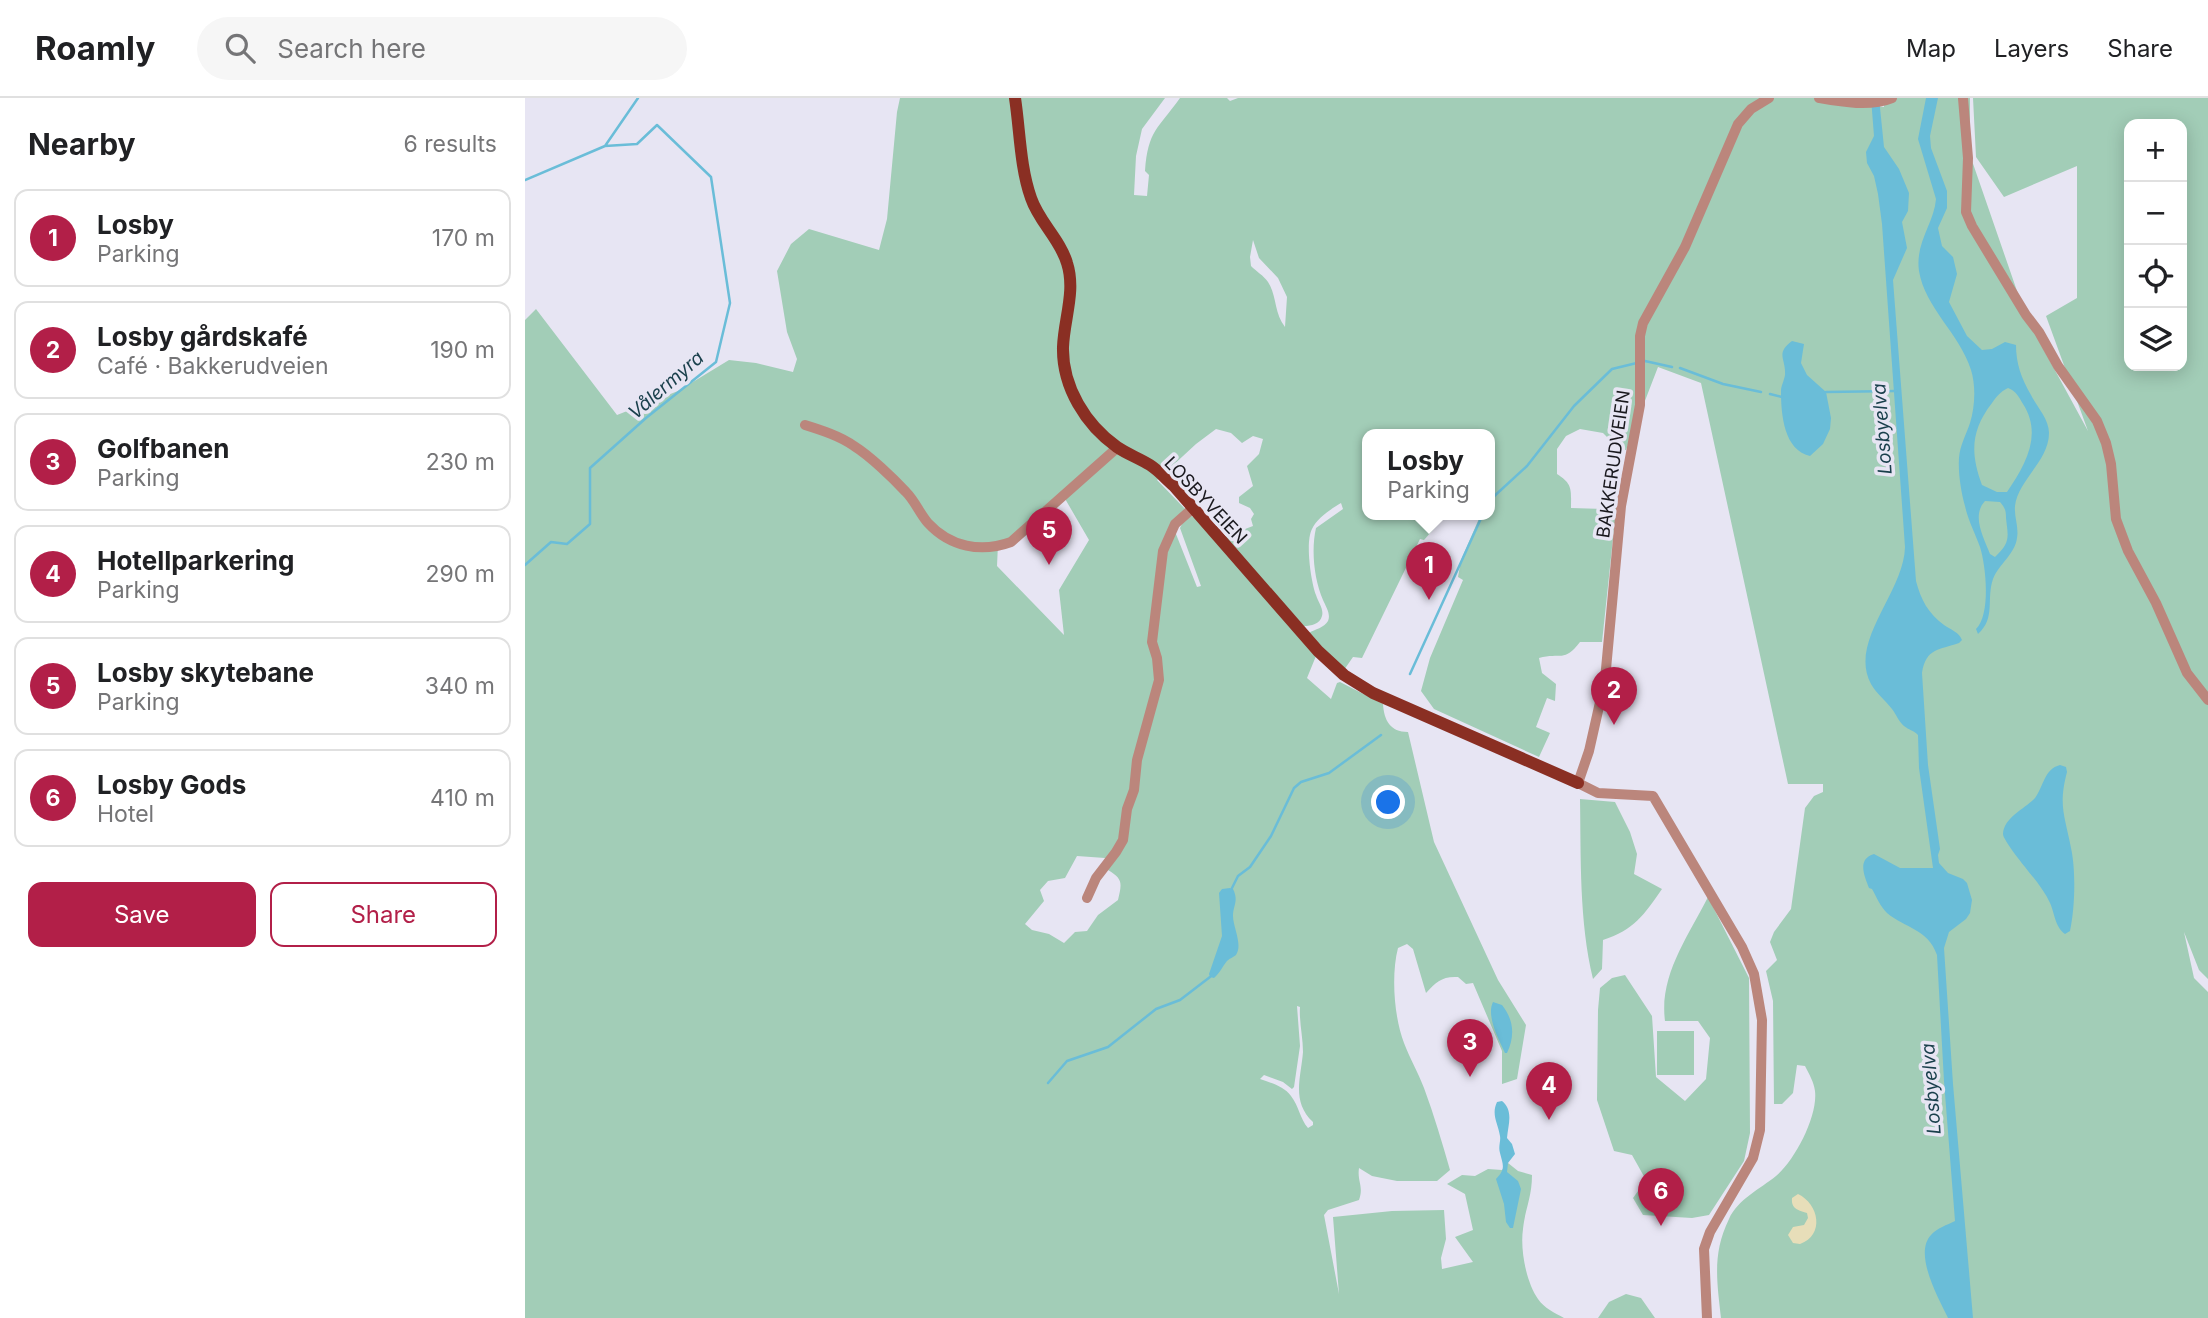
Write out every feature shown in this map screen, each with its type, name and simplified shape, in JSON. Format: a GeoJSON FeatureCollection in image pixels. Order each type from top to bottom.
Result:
{"type":"FeatureCollection","features":[{"type":"Feature","properties":{"kind":"main road","name":"LOSBYVEIEN"},"geometry":{"type":"LineString","coordinates":[[1015,98],[1030,197],[1040,220],[1062,250],[1070,273],[1071,291],[1063,348],[1064,365],[1075,399],[1094,427],[1118,447],[1151,466],[1174,486],[1318,651],[1344,675],[1373,693],[1578,783]]}},
{"type":"Feature","properties":{"kind":"street","name":"BAKKERUDVEIEN"},"geometry":{"type":"LineString","coordinates":[[1578,783],[1589,751],[1605,680],[1622,506],[1640,405],[1640,335],[1643,323],[1685,247],[1738,124],[1751,109],[1769,98]]}},
{"type":"Feature","properties":{"kind":"street"},"geometry":{"type":"LineString","coordinates":[[1819,98],[1868,103],[1892,98]]}},
{"type":"Feature","properties":{"kind":"street"},"geometry":{"type":"LineString","coordinates":[[1963,98],[1968,158],[1966,212],[2026,315],[2097,421],[2111,464],[2116,519],[2128,551],[2156,603],[2187,673],[2208,700]]}},
{"type":"Feature","properties":{"kind":"street"},"geometry":{"type":"LineString","coordinates":[[805,425],[827,432],[854,446],[908,494],[928,523],[959,545],[980,548],[1011,542],[1118,447]]}},
{"type":"Feature","properties":{"kind":"street"},"geometry":{"type":"LineString","coordinates":[[1087,898],[1096,878],[1123,840],[1127,809],[1134,790],[1136,760],[1159,680],[1152,642],[1163,551],[1175,524],[1193,508]]}},
{"type":"Feature","properties":{"kind":"street"},"geometry":{"type":"LineString","coordinates":[[1578,783],[1598,793],[1653,796],[1729,921],[1754,974],[1762,1020],[1760,1130],[1753,1158],[1710,1232],[1704,1249],[1707,1318]]}},
{"type":"Feature","properties":{"kind":"green space"},"geometry":{"type":"Polygon","coordinates":[[[900,98],[1165,98],[1142,129],[1136,156],[1134,195],[1147,196],[1149,175],[1145,171],[1146,157],[1152,138],[1180,98],[1227,98],[1230,101],[1238,98],[1826,98],[1884,107],[1883,98],[1970,98],[1970,155],[2026,317],[2088,431],[2046,316],[2077,298],[2077,166],[2004,197],[1976,157],[1973,98],[2208,98],[2208,979],[2199,970],[2184,932],[2194,978],[2208,992],[2208,1318],[1721,1318],[1717,1280],[1718,1256],[1729,1219],[1744,1200],[1776,1176],[1791,1159],[1804,1137],[1813,1113],[1814,1088],[1805,1066],[1797,1065],[1793,1093],[1782,1104],[1774,1104],[1773,1001],[1766,971],[1777,960],[1770,942],[1774,932],[1791,909],[1805,808],[1814,796],[1823,792],[1823,784],[1788,784],[1701,383],[1658,367],[1626,450],[1619,449],[1603,433],[1580,429],[1566,436],[1557,449],[1557,474],[1570,488],[1571,508],[1604,509],[1609,501],[1614,501],[1618,511],[1602,642],[1580,642],[1566,655],[1539,658],[1542,673],[1556,684],[1555,701],[1547,698],[1536,727],[1550,733],[1539,757],[1434,709],[1421,691],[1430,658],[1463,580],[1458,577],[1461,560],[1478,520],[1495,520],[1495,429],[1362,429],[1362,520],[1442,520],[1424,540],[1420,539],[1362,658],[1353,657],[1344,670],[1309,633],[1324,625],[1329,618],[1316,574],[1316,528],[1343,509],[1341,503],[1314,525],[1310,535],[1311,572],[1322,613],[1317,623],[1304,626],[1224,537],[1253,526],[1251,519],[1254,514],[1250,508],[1239,503],[1239,497],[1253,486],[1247,466],[1259,454],[1263,439],[1253,436],[1242,443],[1231,433],[1216,429],[1157,480],[1186,510],[1172,524],[1197,587],[1201,586],[1180,528],[1190,515],[1316,656],[1307,678],[1331,699],[1337,683],[1340,682],[1383,704],[1389,724],[1397,730],[1408,732],[1434,842],[1498,980],[1526,1025],[1517,1079],[1502,1084],[1502,1051],[1473,983],[1466,984],[1458,977],[1443,979],[1426,993],[1413,949],[1407,944],[1398,948],[1394,983],[1398,1021],[1404,1043],[1428,1098],[1450,1170],[1437,1181],[1397,1181],[1372,1176],[1359,1168],[1359,1200],[1328,1210],[1324,1215],[1339,1294],[1333,1217],[1392,1211],[1444,1210],[1446,1239],[1441,1258],[1442,1269],[1473,1262],[1455,1237],[1473,1230],[1465,1194],[1447,1184],[1462,1175],[1475,1176],[1488,1169],[1502,1170],[1508,1163],[1518,1171],[1532,1175],[1522,1237],[1530,1284],[1540,1302],[1564,1318],[525,1318],[525,320],[536,309],[617,415],[678,391],[729,360],[793,372],[797,359],[787,332],[777,271],[791,244],[809,229],[879,250],[887,219],[900,98]],[[1253,240],[1251,266],[1271,287],[1285,327],[1287,297],[1278,278],[1259,258],[1253,240]],[[1064,497],[1011,542],[998,544],[997,566],[1064,635],[1059,590],[1089,540],[1064,497]],[[1077,856],[1065,878],[1048,881],[1040,890],[1044,901],[1025,924],[1032,930],[1049,934],[1064,943],[1075,932],[1087,931],[1098,915],[1118,900],[1120,889],[1119,879],[1108,870],[1110,863],[1105,858],[1077,856]],[[1297,1006],[1300,1046],[1294,1087],[1292,1089],[1283,1082],[1264,1075],[1260,1079],[1277,1085],[1288,1093],[1308,1128],[1313,1122],[1306,1114],[1300,1097],[1299,1080],[1303,1052],[1300,1007],[1297,1006]]]}},
{"type":"Feature","properties":{"kind":"green space"},"geometry":{"type":"Polygon","coordinates":[[[1580,799],[1615,802],[1630,832],[1637,854],[1634,874],[1662,889],[1650,907],[1631,926],[1603,940],[1602,969],[1593,979],[1583,912],[1580,799]]]}},
{"type":"Feature","properties":{"kind":"green space"},"geometry":{"type":"Polygon","coordinates":[[[1708,897],[1749,978],[1750,1133],[1744,1161],[1709,1215],[1692,1218],[1643,1215],[1633,1198],[1646,1180],[1632,1155],[1614,1151],[1597,1100],[1600,988],[1612,978],[1625,975],[1652,1016],[1656,1077],[1685,1101],[1706,1079],[1710,1038],[1698,1021],[1665,1021],[1664,1004],[1666,988],[1677,957],[1708,897]]]}},
{"type":"Feature","properties":{"kind":"green space"},"geometry":{"type":"Polygon","coordinates":[[[1657,1031],[1694,1031],[1694,1075],[1657,1075],[1657,1031]]]}},
{"type":"Feature","properties":{"kind":"green space"},"geometry":{"type":"Polygon","coordinates":[[[1626,1294],[1641,1298],[1655,1318],[1598,1318],[1609,1302],[1626,1294]]]}},
{"type":"Feature","properties":{"kind":"sand"},"geometry":{"type":"Polygon","coordinates":[[[1798,1194],[1811,1205],[1816,1219],[1813,1234],[1800,1244],[1793,1243],[1788,1235],[1793,1227],[1804,1225],[1808,1218],[1807,1213],[1793,1205],[1792,1198],[1798,1194]]]}},
{"type":"Feature","properties":{"kind":"water"},"geometry":{"type":"Polygon","coordinates":[[[1871,98],[1879,98],[1884,147],[1899,169],[1909,193],[1908,211],[1902,222],[1907,248],[1893,280],[1916,581],[1929,611],[1962,640],[1930,654],[1922,673],[1928,765],[1940,849],[1939,863],[1948,873],[1967,883],[1972,900],[1970,913],[1949,932],[1944,948],[1973,1318],[1948,1318],[1926,1265],[1926,1243],[1931,1235],[1955,1221],[1937,955],[1922,934],[1885,910],[1869,888],[1863,868],[1865,860],[1874,854],[1900,868],[1933,868],[1919,768],[1918,735],[1902,724],[1875,690],[1866,668],[1866,651],[1871,634],[1896,582],[1905,547],[1882,224],[1874,176],[1867,163],[1866,152],[1874,136],[1871,98]]]}},
{"type":"Feature","properties":{"kind":"water"},"geometry":{"type":"Polygon","coordinates":[[[1926,98],[1938,98],[1930,136],[1931,148],[1947,191],[1947,208],[1938,228],[1942,246],[1953,257],[1957,274],[1949,302],[1967,336],[1982,350],[1992,349],[2005,342],[2016,345],[2022,376],[2045,418],[2049,433],[2044,453],[2017,497],[2016,544],[1993,579],[1989,615],[1984,628],[1978,634],[1976,629],[1984,613],[1984,566],[1964,501],[1959,464],[1973,410],[1974,383],[1966,357],[1928,297],[1919,271],[1922,242],[1936,199],[1918,139],[1926,98]],[[2008,388],[1997,396],[1976,432],[1974,452],[1982,485],[1997,492],[2007,492],[2014,482],[2029,450],[2031,438],[2029,416],[2017,394],[2008,388]],[[1985,501],[1979,513],[1980,527],[1990,554],[1995,557],[2007,539],[2005,511],[2000,502],[1985,501]]]}},
{"type":"Feature","properties":{"kind":"water"},"geometry":{"type":"Polygon","coordinates":[[[1792,341],[1804,344],[1801,363],[1807,375],[1826,392],[1831,418],[1830,429],[1823,444],[1810,456],[1794,447],[1783,421],[1783,353],[1792,341]]]}},
{"type":"Feature","properties":{"kind":"water"},"geometry":{"type":"Polygon","coordinates":[[[2060,765],[2066,767],[2067,772],[2063,803],[2074,878],[2072,922],[2070,931],[2065,934],[2057,923],[2045,893],[2003,834],[2007,823],[2035,798],[2047,774],[2060,765]]]}},
{"type":"Feature","properties":{"kind":"water"},"geometry":{"type":"Polygon","coordinates":[[[1230,888],[1236,897],[1233,916],[1238,951],[1214,978],[1209,974],[1222,936],[1219,893],[1222,889],[1230,888]]]}},
{"type":"Feature","properties":{"kind":"water"},"geometry":{"type":"Polygon","coordinates":[[[1493,1002],[1502,1005],[1511,1022],[1512,1034],[1507,1053],[1492,1021],[1493,1002]]]}},
{"type":"Feature","properties":{"kind":"water"},"geometry":{"type":"Polygon","coordinates":[[[1502,1101],[1509,1114],[1507,1138],[1515,1154],[1508,1163],[1507,1172],[1518,1181],[1521,1189],[1513,1228],[1506,1222],[1504,1204],[1496,1179],[1503,1167],[1495,1111],[1497,1102],[1502,1101]]]}},
{"type":"Feature","properties":{"kind":"waterway"},"geometry":{"type":"LineString","coordinates":[[525,180],[605,146],[638,98]]}},
{"type":"Feature","properties":{"kind":"waterway","name":"Vålermyra"},"geometry":{"type":"LineString","coordinates":[[525,565],[551,542],[567,544],[590,524],[590,468],[646,418],[716,362],[730,303],[711,177],[657,125],[637,144],[605,146]]}},
{"type":"Feature","properties":{"kind":"waterway"},"geometry":{"type":"LineString","coordinates":[[1495,495],[1527,466],[1574,406],[1612,369],[1645,361],[1672,367]]}},
{"type":"Feature","properties":{"kind":"waterway"},"geometry":{"type":"LineString","coordinates":[[1680,368],[1723,384],[1761,392]]}},
{"type":"Feature","properties":{"kind":"waterway","name":"Losbyelva"},"geometry":{"type":"LineString","coordinates":[[1826,392],[1896,391]]}},
{"type":"Feature","properties":{"kind":"waterway"},"geometry":{"type":"LineString","coordinates":[[1770,394],[1782,397]]}},
{"type":"Feature","properties":{"kind":"waterway"},"geometry":{"type":"LineString","coordinates":[[1410,674],[1480,520]]}},
{"type":"Feature","properties":{"kind":"waterway"},"geometry":{"type":"LineString","coordinates":[[1232,888],[1238,876],[1250,867],[1271,836],[1294,788],[1301,782],[1329,773],[1381,735]]}},
{"type":"Feature","properties":{"kind":"waterway"},"geometry":{"type":"LineString","coordinates":[[1048,1083],[1067,1061],[1108,1047],[1156,1009],[1180,1000],[1210,977]]}},
{"type":"Feature","properties":{"kind":"place","name":"Losby skytebane"},"geometry":{"type":"Point","coordinates":[1049,565]}},
{"type":"Feature","properties":{"kind":"place","name":"Losby"},"geometry":{"type":"Point","coordinates":[1429,600]}},
{"type":"Feature","properties":{"kind":"place","name":"Losby gårdskafé"},"geometry":{"type":"Point","coordinates":[1614,725]}},
{"type":"Feature","properties":{"kind":"place","name":"Golfbanen"},"geometry":{"type":"Point","coordinates":[1470,1077]}},
{"type":"Feature","properties":{"kind":"place","name":"Hotellparkering"},"geometry":{"type":"Point","coordinates":[1549,1120]}},
{"type":"Feature","properties":{"kind":"place","name":"Losby Gods"},"geometry":{"type":"Point","coordinates":[1661,1226]}}]}
